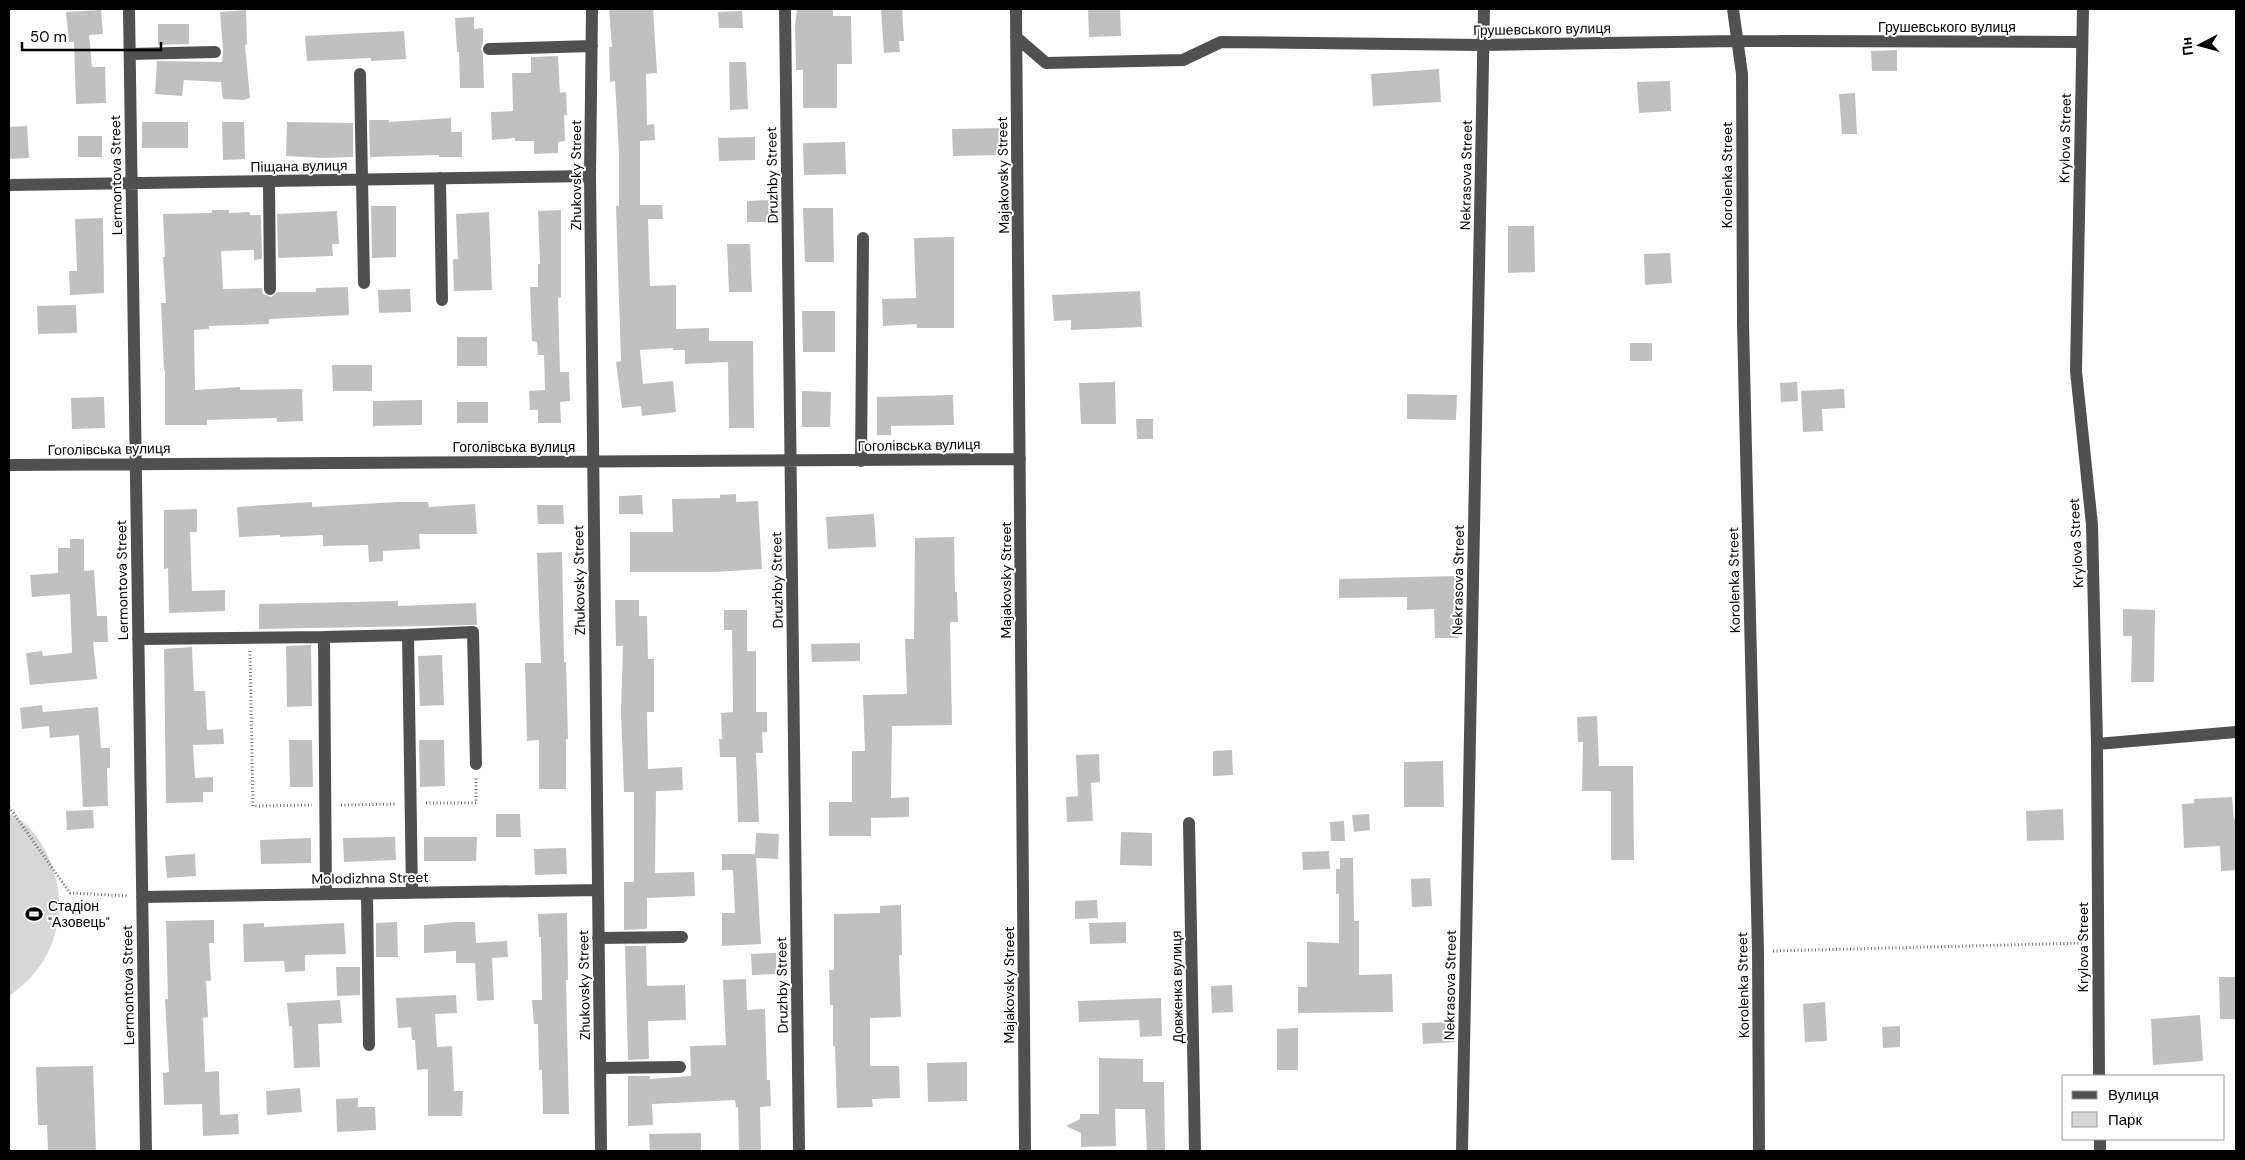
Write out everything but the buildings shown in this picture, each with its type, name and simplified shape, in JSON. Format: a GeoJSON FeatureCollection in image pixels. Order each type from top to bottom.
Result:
{"type":"FeatureCollection","features":[{"type":"Feature","properties":{"kind":"street","name":"Lermontova Street"},"geometry":{"type":"LineString","coordinates":[[129,9],[146,1151]]}},
{"type":"Feature","properties":{"kind":"street","name":"Zhukovsky Street"},"geometry":{"type":"LineString","coordinates":[[592,9],[590,176],[601,1151]]}},
{"type":"Feature","properties":{"kind":"street","name":"Druzhby Street"},"geometry":{"type":"LineString","coordinates":[[785,9],[800,1151]]}},
{"type":"Feature","properties":{"kind":"street","name":"Majakovsky Street"},"geometry":{"type":"LineString","coordinates":[[1016,9],[1025,1151]]}},
{"type":"Feature","properties":{"kind":"street","name":"Nekrasova Street"},"geometry":{"type":"LineString","coordinates":[[1462,1151],[1484,9]]}},
{"type":"Feature","properties":{"kind":"street","name":"Korolenka Street"},"geometry":{"type":"LineString","coordinates":[[1733,9],[1742,74],[1743,324],[1758,951],[1759,1151]]}},
{"type":"Feature","properties":{"kind":"street","name":"Krylova Street"},"geometry":{"type":"LineString","coordinates":[[2083,9],[2076,371],[2092,525],[2097,744],[2099,1075]]}},
{"type":"Feature","properties":{"kind":"street","name":"Грушевського вулиця"},"geometry":{"type":"LineString","coordinates":[[1016,37],[1046,63],[1183,60],[1221,42],[1483,45],[1738,42],[2082,42]]}},
{"type":"Feature","properties":{"kind":"street"},"geometry":{"type":"LineString","coordinates":[[489,49],[592,46]]}},
{"type":"Feature","properties":{"kind":"street"},"geometry":{"type":"LineString","coordinates":[[130,54],[215,52]]}},
{"type":"Feature","properties":{"kind":"street"},"geometry":{"type":"LineString","coordinates":[[360,74],[364,283]]}},
{"type":"Feature","properties":{"kind":"street","name":"Піщана вулиця"},"geometry":{"type":"LineString","coordinates":[[9,185],[590,176]]}},
{"type":"Feature","properties":{"kind":"street"},"geometry":{"type":"LineString","coordinates":[[440,178],[442,300]]}},
{"type":"Feature","properties":{"kind":"street"},"geometry":{"type":"LineString","coordinates":[[269,182],[270,289]]}},
{"type":"Feature","properties":{"kind":"street"},"geometry":{"type":"LineString","coordinates":[[861,461],[863,238]]}},
{"type":"Feature","properties":{"kind":"street","name":"Гоголівська вулиця"},"geometry":{"type":"LineString","coordinates":[[9,465],[791,462],[1020,459]]}},
{"type":"Feature","properties":{"kind":"street"},"geometry":{"type":"LineString","coordinates":[[138,639],[324,637],[473,632],[476,764]]}},
{"type":"Feature","properties":{"kind":"street"},"geometry":{"type":"LineString","coordinates":[[408,634],[412,893]]}},
{"type":"Feature","properties":{"kind":"street"},"geometry":{"type":"LineString","coordinates":[[324,637],[326,894]]}},
{"type":"Feature","properties":{"kind":"street"},"geometry":{"type":"LineString","coordinates":[[2097,744],[2236,732]]}},
{"type":"Feature","properties":{"kind":"street","name":"Довженка вулиця"},"geometry":{"type":"LineString","coordinates":[[1189,823],[1196,1151]]}},
{"type":"Feature","properties":{"kind":"street","name":"Molodizhna Street"},"geometry":{"type":"LineString","coordinates":[[142,896],[598,890]]}},
{"type":"Feature","properties":{"kind":"street"},"geometry":{"type":"LineString","coordinates":[[367,893],[369,1045]]}},
{"type":"Feature","properties":{"kind":"street"},"geometry":{"type":"LineString","coordinates":[[598,938],[682,937]]}},
{"type":"Feature","properties":{"kind":"street"},"geometry":{"type":"LineString","coordinates":[[600,1068],[680,1066]]}},
{"type":"Feature","properties":{"kind":"path"},"geometry":{"type":"LineString","coordinates":[[9,807],[70,893],[142,896]]}},
{"type":"Feature","properties":{"kind":"path"},"geometry":{"type":"LineString","coordinates":[[1758,951],[2098,943]]}},
{"type":"Feature","properties":{"kind":"green space","name":"Стадіон \"Азовець\""},"geometry":{"type":"Polygon","coordinates":[[[9,813],[28,826],[43,847],[53,869],[58,893],[59,916],[54,939],[44,960],[29,979],[9,996],[9,813]]]}},
{"type":"Feature","properties":{"kind":"place","name":"Стадіон \"Азовець\""},"geometry":{"type":"Point","coordinates":[34,914]}}]}
